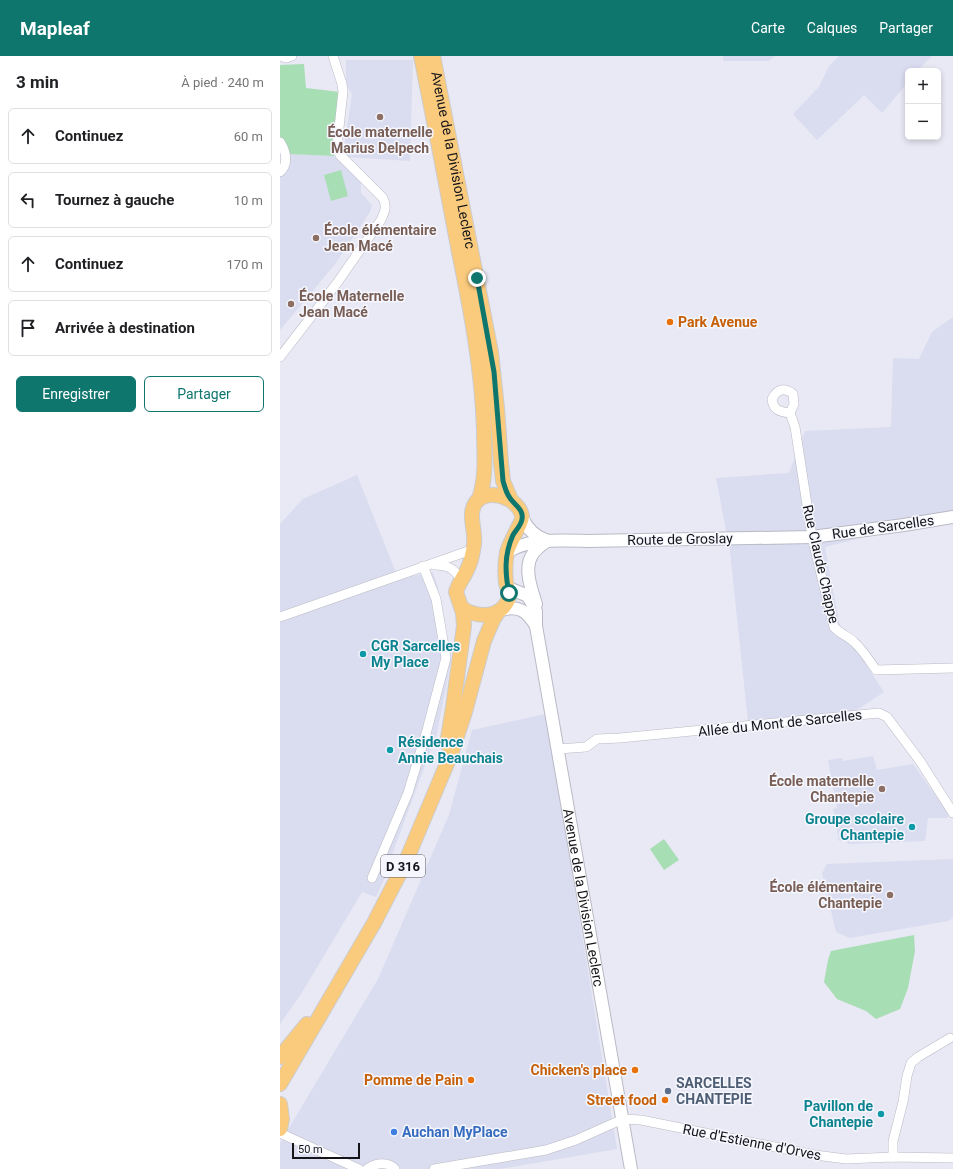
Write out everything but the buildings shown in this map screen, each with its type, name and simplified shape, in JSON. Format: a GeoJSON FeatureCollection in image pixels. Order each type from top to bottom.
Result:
{"type":"FeatureCollection","features":[{"type":"Feature","properties":{"kind":"main road","name":"Avenue de la Division Leclerc"},"geometry":{"type":"LineString","coordinates":[[421,56],[467,291],[478,359],[483,404],[483,486],[480,498],[474,505],[472,513],[475,533],[474,549],[470,563],[456,592],[461,607]]}},
{"type":"Feature","properties":{"kind":"main road","name":"Avenue de la Division Leclerc"},"geometry":{"type":"LineString","coordinates":[[433,56],[491,352],[498,408],[500,463],[503,481],[511,500],[518,506],[522,517]]}},
{"type":"Feature","properties":{"kind":"main road"},"geometry":{"type":"LineString","coordinates":[[480,498],[495,495],[511,500]]}},
{"type":"Feature","properties":{"kind":"main road"},"geometry":{"type":"LineString","coordinates":[[500,611],[508,598],[506,566],[507,552],[514,533],[522,521],[522,517]]}},
{"type":"Feature","properties":{"kind":"main road","name":"Route de Groslay"},"geometry":{"type":"LineString","coordinates":[[522,517],[530,530],[539,537],[548,540]]}},
{"type":"Feature","properties":{"kind":"main road","name":"Rue de Sarcelles"},"geometry":{"type":"LineString","coordinates":[[812,537],[953,517]]}},
{"type":"Feature","properties":{"kind":"main road","name":"Route de Groslay"},"geometry":{"type":"LineString","coordinates":[[507,552],[522,545],[548,540],[586,541],[812,537]]}},
{"type":"Feature","properties":{"kind":"main road","name":"Avenue de la Division Leclerc"},"geometry":{"type":"LineString","coordinates":[[548,540],[534,553],[529,562],[528,572],[536,605],[536,626],[631,1169]]}},
{"type":"Feature","properties":{"kind":"main road"},"geometry":{"type":"LineString","coordinates":[[507,586],[528,596],[536,612]]}},
{"type":"Feature","properties":{"kind":"main road"},"geometry":{"type":"LineString","coordinates":[[461,607],[470,613],[490,615],[512,608],[519,608],[529,615],[536,626]]}},
{"type":"Feature","properties":{"kind":"main road","name":"D 316"},"geometry":{"type":"LineString","coordinates":[[442,772],[453,707],[463,632],[464,620],[461,607]]}},
{"type":"Feature","properties":{"kind":"main road","name":"D 316"},"geometry":{"type":"LineString","coordinates":[[280,1084],[390,894],[450,754],[459,730],[484,640],[493,620],[500,611]]}},
{"type":"Feature","properties":{"kind":"main road","name":"D 316"},"geometry":{"type":"LineString","coordinates":[[280,1057],[334,991]]}},
{"type":"Feature","properties":{"kind":"main road"},"geometry":{"type":"LineString","coordinates":[[280,1104],[282,1119],[280,1129]]}},
{"type":"Feature","properties":{"kind":"street"},"geometry":{"type":"LineString","coordinates":[[281,56],[286,58],[292,56]]}},
{"type":"Feature","properties":{"kind":"street"},"geometry":{"type":"LineString","coordinates":[[280,357],[337,283],[381,220],[385,210],[386,204],[383,198],[340,155],[338,150],[337,146],[343,91],[333,56]]}},
{"type":"Feature","properties":{"kind":"street"},"geometry":{"type":"LineString","coordinates":[[280,142],[286,153],[283,170],[280,172]]}},
{"type":"Feature","properties":{"kind":"street","name":"Rue Claude Chappe"},"geometry":{"type":"LineString","coordinates":[[790,413],[795,427],[812,537],[834,627],[839,633],[853,641],[864,652],[876,670],[953,668]]}},
{"type":"Feature","properties":{"kind":"street"},"geometry":{"type":"LineString","coordinates":[[280,617],[474,549]]}},
{"type":"Feature","properties":{"kind":"street"},"geometry":{"type":"LineString","coordinates":[[426,565],[448,566],[456,571],[461,580]]}},
{"type":"Feature","properties":{"kind":"street"},"geometry":{"type":"LineString","coordinates":[[372,878],[408,793],[428,730],[446,658],[436,599],[426,565]]}},
{"type":"Feature","properties":{"kind":"street","name":"Allée du Mont de Sarcelles"},"geometry":{"type":"LineString","coordinates":[[558,749],[586,747],[598,738],[627,737],[754,726],[879,713],[887,717],[920,762],[953,813]]}},
{"type":"Feature","properties":{"kind":"street"},"geometry":{"type":"LineString","coordinates":[[893,1157],[893,1141],[911,1063],[918,1057],[950,1038]]}},
{"type":"Feature","properties":{"kind":"street"},"geometry":{"type":"LineString","coordinates":[[434,1169],[546,1150],[576,1140],[623,1119]]}},
{"type":"Feature","properties":{"kind":"street","name":"Rue d'Estienne d'Orves"},"geometry":{"type":"LineString","coordinates":[[623,1119],[641,1120],[815,1155],[846,1159],[893,1157],[953,1158]]}},
{"type":"Feature","properties":{"kind":"street"},"geometry":{"type":"LineString","coordinates":[[280,1132],[359,1169]]}},
{"type":"Feature","properties":{"kind":"street"},"geometry":{"type":"LineString","coordinates":[[846,1159],[846,1169]]}},
{"type":"Feature","properties":{"kind":"street"},"geometry":{"type":"LineString","coordinates":[[367,1169],[385,1163],[395,1169]]}},
{"type":"Feature","properties":{"kind":"shaded area"},"geometry":{"type":"Polygon","coordinates":[[[723,56],[774,56],[769,61],[723,61],[723,56]]]}},
{"type":"Feature","properties":{"kind":"shaded area"},"geometry":{"type":"Polygon","coordinates":[[[839,56],[932,56],[920,68],[905,68],[905,86],[882,113],[864,95],[817,140],[793,114],[819,87],[829,66],[839,56]]]}},
{"type":"Feature","properties":{"kind":"shaded area","name":"École maternelle Marius Delpech"},"geometry":{"type":"Polygon","coordinates":[[[346,60],[413,60],[410,161],[345,157],[345,141],[352,94],[346,84],[346,60]]]}},
{"type":"Feature","properties":{"kind":"shaded area","name":"École élémentaire Jean Macé"},"geometry":{"type":"Polygon","coordinates":[[[288,154],[334,156],[361,182],[361,193],[372,205],[370,212],[335,264],[280,330],[280,176],[288,154]]]}},
{"type":"Feature","properties":{"kind":"shaded area"},"geometry":{"type":"Polygon","coordinates":[[[953,317],[953,514],[825,547],[839,623],[884,692],[846,717],[748,722],[730,551],[716,478],[789,473],[805,431],[891,427],[893,358],[919,359],[932,332],[953,317]]]}},
{"type":"Feature","properties":{"kind":"shaded area"},"geometry":{"type":"Polygon","coordinates":[[[357,475],[399,580],[433,572],[438,588],[451,662],[437,733],[393,852],[389,869],[376,897],[362,892],[301,994],[280,1024],[280,524],[303,499],[357,475]]]}},
{"type":"Feature","properties":{"kind":"shaded area"},"geometry":{"type":"Polygon","coordinates":[[[546,714],[617,1149],[500,1169],[280,1169],[280,1143],[378,979],[449,815],[472,730],[546,714]]]}},
{"type":"Feature","properties":{"kind":"shaded area","name":"École maternelle Chantepie"},"geometry":{"type":"Polygon","coordinates":[[[873,756],[877,770],[913,764],[948,813],[948,818],[928,818],[925,841],[848,844],[846,840],[839,841],[833,809],[837,808],[828,760],[842,758],[843,761],[873,756]]]}},
{"type":"Feature","properties":{"kind":"shaded area","name":"École élémentaire Chantepie"},"geometry":{"type":"Polygon","coordinates":[[[953,859],[953,918],[948,921],[850,938],[836,932],[822,873],[827,864],[953,859]]]}},
{"type":"Feature","properties":{"kind":"green space"},"geometry":{"type":"Polygon","coordinates":[[[304,64],[306,88],[340,92],[334,156],[288,154],[285,143],[280,137],[280,65],[304,64]]]}},
{"type":"Feature","properties":{"kind":"green space"},"geometry":{"type":"Polygon","coordinates":[[[341,170],[348,196],[331,201],[324,175],[341,170]]]}},
{"type":"Feature","properties":{"kind":"green space"},"geometry":{"type":"Polygon","coordinates":[[[664,839],[679,860],[664,870],[650,849],[664,839]]]}},
{"type":"Feature","properties":{"kind":"green space"},"geometry":{"type":"Polygon","coordinates":[[[914,935],[915,951],[908,988],[900,1009],[876,1019],[866,1011],[837,999],[824,982],[831,951],[914,935]]]}},
{"type":"Feature","properties":{"kind":"place","name":"École maternelle Marius Delpech"},"geometry":{"type":"Point","coordinates":[380,117]}},
{"type":"Feature","properties":{"kind":"place","name":"École élémentaire Jean Macé"},"geometry":{"type":"Point","coordinates":[316,238]}},
{"type":"Feature","properties":{"kind":"place","name":"École Maternelle Jean Macé"},"geometry":{"type":"Point","coordinates":[291,304]}},
{"type":"Feature","properties":{"kind":"place","name":"Park Avenue"},"geometry":{"type":"Point","coordinates":[670,322]}},
{"type":"Feature","properties":{"kind":"place","name":"CGR Sarcelles My Place"},"geometry":{"type":"Point","coordinates":[363,654]}},
{"type":"Feature","properties":{"kind":"place","name":"Résidence Annie Beauchais"},"geometry":{"type":"Point","coordinates":[390,750]}},
{"type":"Feature","properties":{"kind":"place","name":"École maternelle Chantepie"},"geometry":{"type":"Point","coordinates":[882,789]}},
{"type":"Feature","properties":{"kind":"place","name":"Groupe scolaire Chantepie"},"geometry":{"type":"Point","coordinates":[912,827]}},
{"type":"Feature","properties":{"kind":"place","name":"École élémentaire Chantepie"},"geometry":{"type":"Point","coordinates":[890,895]}},
{"type":"Feature","properties":{"kind":"place","name":"Chicken's place"},"geometry":{"type":"Point","coordinates":[635,1070]}},
{"type":"Feature","properties":{"kind":"place","name":"Pomme de Pain"},"geometry":{"type":"Point","coordinates":[471,1080]}},
{"type":"Feature","properties":{"kind":"place","name":"SARCELLES CHANTEPIE"},"geometry":{"type":"Point","coordinates":[668,1091]}},
{"type":"Feature","properties":{"kind":"place","name":"Street food"},"geometry":{"type":"Point","coordinates":[665,1100]}},
{"type":"Feature","properties":{"kind":"place","name":"Pavillon de Chantepie"},"geometry":{"type":"Point","coordinates":[881,1114]}},
{"type":"Feature","properties":{"kind":"place","name":"Auchan MyPlace"},"geometry":{"type":"Point","coordinates":[394,1132]}},
{"type":"Feature","properties":{"kind":"route"},"geometry":{"type":"LineString","coordinates":[[477,278],[494,372],[498,408],[500,463],[503,481],[511,500],[518,506],[522,514],[522,521],[514,533],[507,552],[506,583],[509,593]]}}]}
